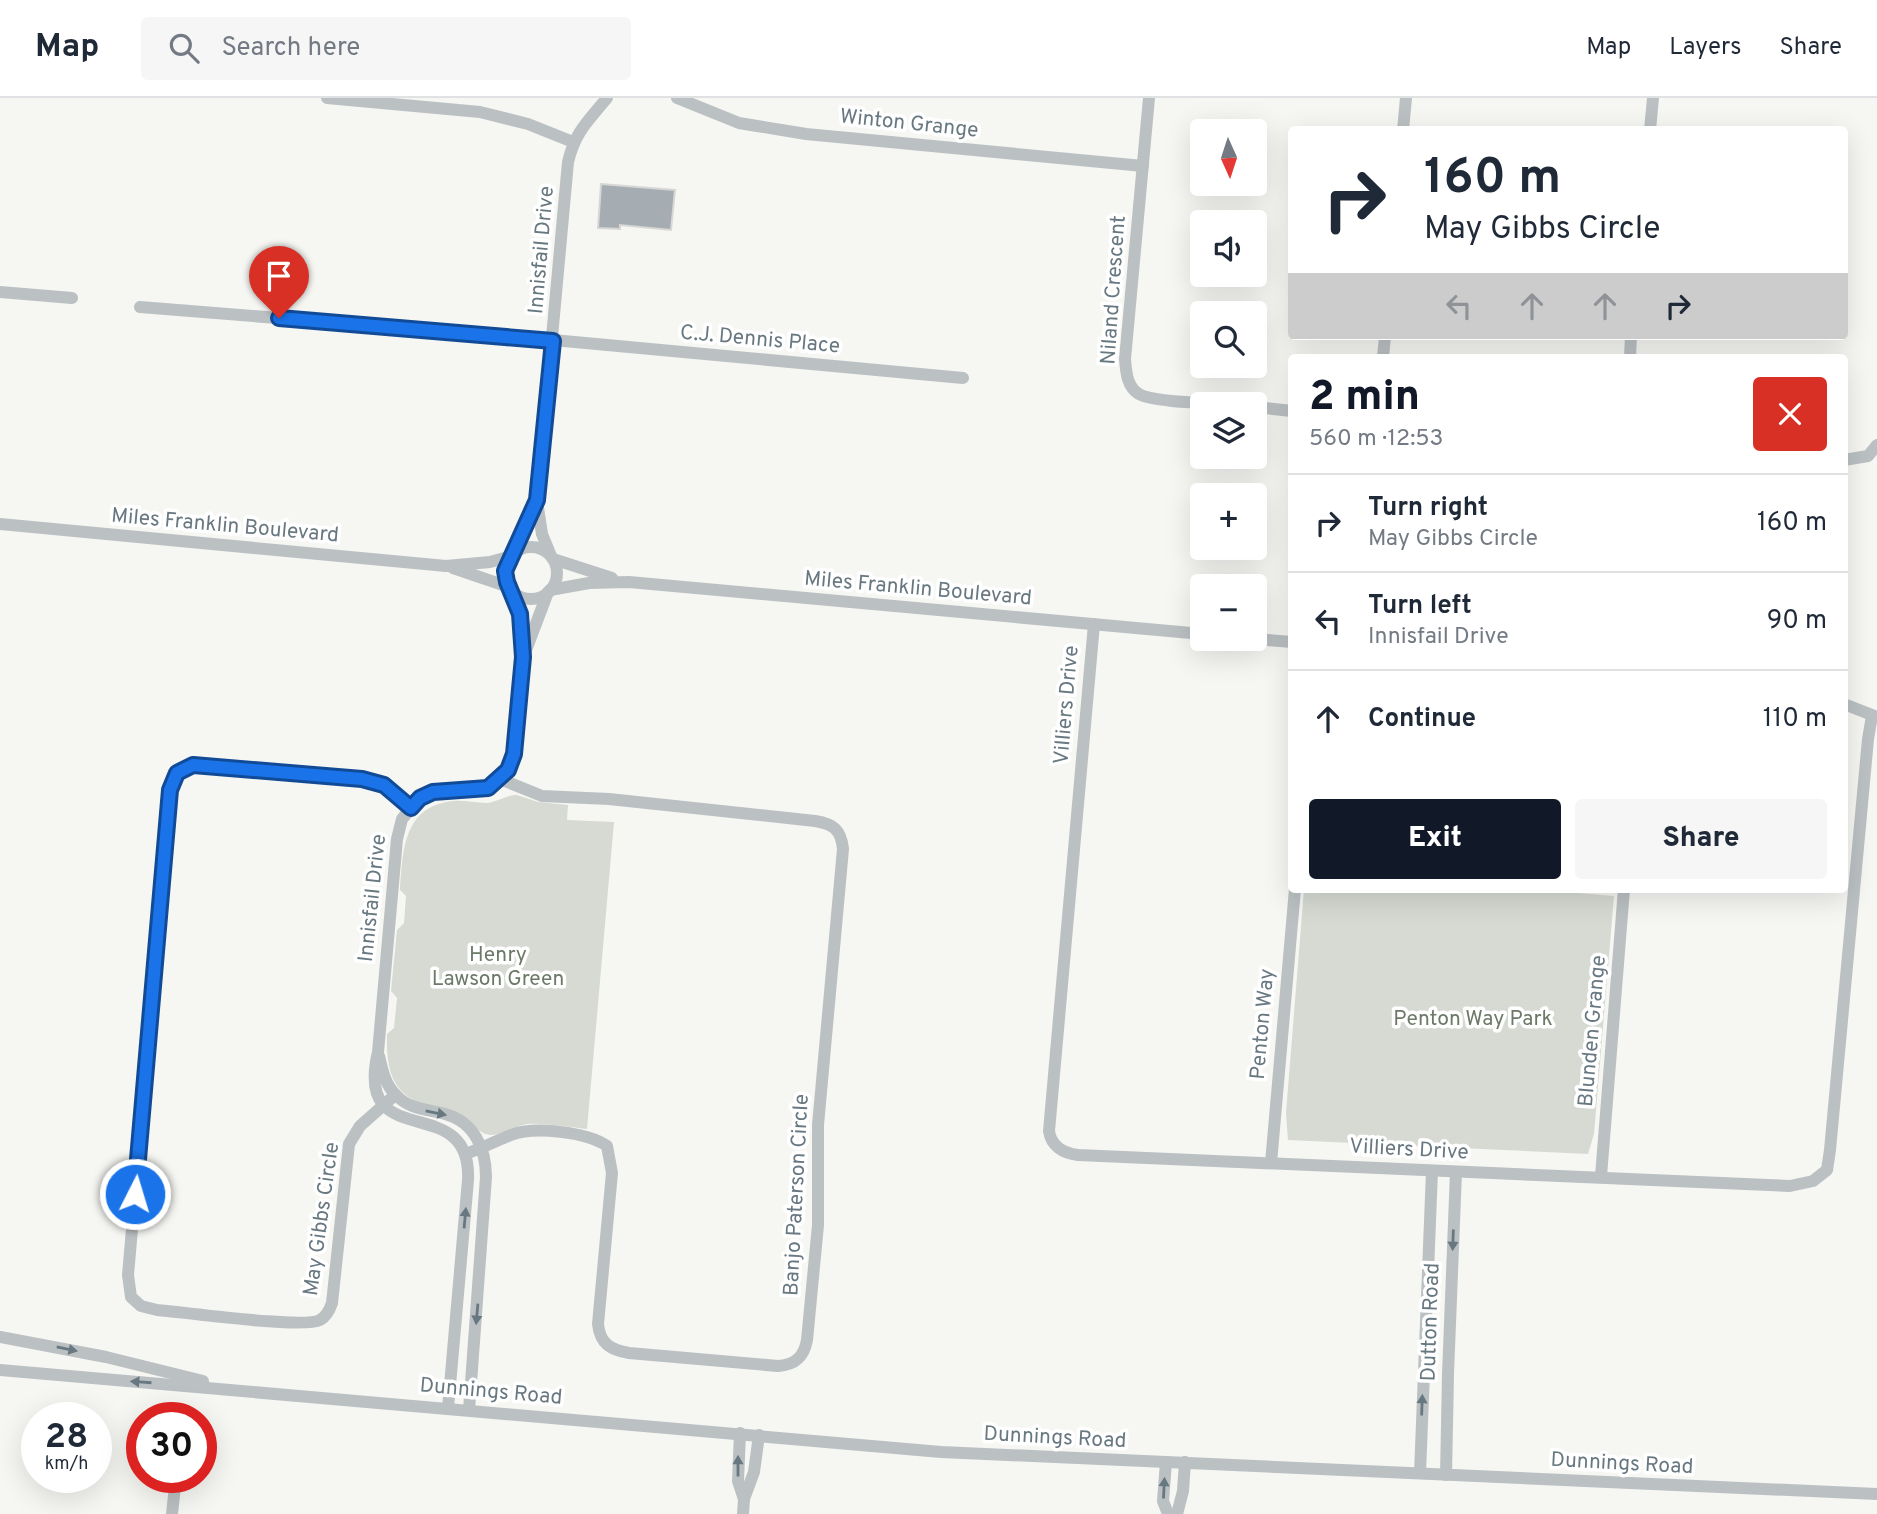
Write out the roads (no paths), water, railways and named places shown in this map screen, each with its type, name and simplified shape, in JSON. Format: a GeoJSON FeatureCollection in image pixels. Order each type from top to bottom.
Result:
{"type":"FeatureCollection","features":[{"type":"Feature","properties":{"kind":"street"},"geometry":{"type":"LineString","coordinates":[[327,98],[480,112],[528,124],[573,142]]}},
{"type":"Feature","properties":{"kind":"street","name":"Innisfail Drive"},"geometry":{"type":"LineString","coordinates":[[552,557],[542,534],[537,500],[568,162],[573,142],[582,126],[607,98]]}},
{"type":"Feature","properties":{"kind":"street","name":"Winton Grange"},"geometry":{"type":"LineString","coordinates":[[677,98],[739,123],[793,132],[1143,166]]}},
{"type":"Feature","properties":{"kind":"street","name":"Niland Crescent"},"geometry":{"type":"LineString","coordinates":[[1149,98],[1125,359],[1127,377],[1132,388],[1147,397],[1190,401]]}},
{"type":"Feature","properties":{"kind":"street"},"geometry":{"type":"LineString","coordinates":[[1403,126],[1406,98]]}},
{"type":"Feature","properties":{"kind":"street"},"geometry":{"type":"LineString","coordinates":[[1650,126],[1653,98]]}},
{"type":"Feature","properties":{"kind":"street"},"geometry":{"type":"LineString","coordinates":[[0,292],[72,298]]}},
{"type":"Feature","properties":{"kind":"street","name":"C.J. Dennis Place"},"geometry":{"type":"LineString","coordinates":[[140,307],[963,378]]}},
{"type":"Feature","properties":{"kind":"street"},"geometry":{"type":"LineString","coordinates":[[1267,408],[1288,411]]}},
{"type":"Feature","properties":{"kind":"street"},"geometry":{"type":"LineString","coordinates":[[1848,459],[1868,456],[1877,445]]}},
{"type":"Feature","properties":{"kind":"street","name":"Innisfail Drive"},"geometry":{"type":"LineString","coordinates":[[513,555],[537,500]]}},
{"type":"Feature","properties":{"kind":"street","name":"Miles Franklin Boulevard"},"geometry":{"type":"LineString","coordinates":[[0,524],[446,566],[490,562],[513,555]]}},
{"type":"Feature","properties":{"kind":"street"},"geometry":{"type":"LineString","coordinates":[[411,808],[420,798],[433,792],[488,788],[508,770],[514,754],[523,657],[520,614],[505,571],[513,555],[533,547],[552,557],[557,575],[523,657]]}},
{"type":"Feature","properties":{"kind":"street","name":"Miles Franklin Boulevard"},"geometry":{"type":"LineString","coordinates":[[552,557],[596,575],[629,582]]}},
{"type":"Feature","properties":{"kind":"street","name":"Miles Franklin Boulevard"},"geometry":{"type":"LineString","coordinates":[[446,566],[510,588]]}},
{"type":"Feature","properties":{"kind":"street","name":"Miles Franklin Boulevard"},"geometry":{"type":"LineString","coordinates":[[549,591],[589,583],[629,582],[1190,633]]}},
{"type":"Feature","properties":{"kind":"street"},"geometry":{"type":"LineString","coordinates":[[510,588],[529,598],[542,596],[549,591]]}},
{"type":"Feature","properties":{"kind":"street","name":"Villiers Drive"},"geometry":{"type":"LineString","coordinates":[[1094,624],[1049,1136],[1062,1151],[1078,1155],[1790,1186],[1812,1181],[1827,1170],[1875,717]]}},
{"type":"Feature","properties":{"kind":"street"},"geometry":{"type":"LineString","coordinates":[[1267,640],[1288,642]]}},
{"type":"Feature","properties":{"kind":"street"},"geometry":{"type":"LineString","coordinates":[[1848,706],[1875,717]]}},
{"type":"Feature","properties":{"kind":"street","name":"May Gibbs Circle"},"geometry":{"type":"LineString","coordinates":[[395,1095],[360,1126],[348,1144],[332,1303],[327,1315],[321,1319],[293,1323],[157,1310],[141,1306],[131,1297],[128,1275],[165,845],[170,790],[177,773],[193,765],[362,779],[384,785],[411,808]]}},
{"type":"Feature","properties":{"kind":"street","name":"Banjo Paterson Circle"},"geometry":{"type":"LineString","coordinates":[[465,1154],[512,1135],[528,1132],[596,1138],[607,1146],[612,1172],[598,1324],[601,1339],[610,1347],[629,1353],[778,1366],[793,1363],[804,1352],[817,1238],[819,1114],[843,849],[838,830],[830,823],[815,821],[609,799],[542,796],[499,779]]}},
{"type":"Feature","properties":{"kind":"street","name":"Innisfail Drive"},"geometry":{"type":"LineString","coordinates":[[384,1106],[373,1080],[378,1052],[397,839],[402,819],[411,808]]}},
{"type":"Feature","properties":{"kind":"street","name":"Penton Way"},"geometry":{"type":"LineString","coordinates":[[1271,1163],[1295,893]]}},
{"type":"Feature","properties":{"kind":"street","name":"Blunden Grange"},"geometry":{"type":"LineString","coordinates":[[1601,1176],[1624,893]]}},
{"type":"Feature","properties":{"kind":"street","name":"Innisfail Drive"},"geometry":{"type":"LineString","coordinates":[[378,1052],[384,1075],[395,1095]]}},
{"type":"Feature","properties":{"kind":"street"},"geometry":{"type":"LineString","coordinates":[[395,1095],[420,1110],[444,1114],[461,1122],[474,1133],[483,1148],[486,1177],[469,1410]]}},
{"type":"Feature","properties":{"kind":"street"},"geometry":{"type":"LineString","coordinates":[[384,1106],[401,1118],[433,1125],[449,1132],[465,1154],[468,1180],[448,1408]]}},
{"type":"Feature","properties":{"kind":"street","name":"Dutton Road"},"geometry":{"type":"LineString","coordinates":[[1420,1473],[1432,1171]]}},
{"type":"Feature","properties":{"kind":"street","name":"Dutton Road"},"geometry":{"type":"LineString","coordinates":[[1447,1475],[1456,1172]]}},
{"type":"Feature","properties":{"kind":"street","name":"Dunnings Road"},"geometry":{"type":"LineString","coordinates":[[0,1337],[106,1357],[234,1389]]}},
{"type":"Feature","properties":{"kind":"street","name":"Dunnings Road"},"geometry":{"type":"LineString","coordinates":[[0,1370],[941,1451],[1877,1494]]}},
{"type":"Feature","properties":{"kind":"street"},"geometry":{"type":"LineString","coordinates":[[740,1433],[738,1474],[744,1499]]}},
{"type":"Feature","properties":{"kind":"street"},"geometry":{"type":"LineString","coordinates":[[743,1514],[744,1499],[754,1472],[759,1435]]}},
{"type":"Feature","properties":{"kind":"street"},"geometry":{"type":"LineString","coordinates":[[1166,1462],[1163,1501],[1168,1514]]}},
{"type":"Feature","properties":{"kind":"street"},"geometry":{"type":"LineString","coordinates":[[1177,1514],[1183,1491],[1185,1462]]}},
{"type":"Feature","properties":{"kind":"street"},"geometry":{"type":"LineString","coordinates":[[172,1514],[174,1493]]}},
{"type":"Feature","properties":{"kind":"park label","name":"Henry Lawson Green"},"geometry":{"type":"Point","coordinates":[498,967]}},
{"type":"Feature","properties":{"kind":"park label","name":"Penton Way Park"},"geometry":{"type":"Point","coordinates":[1473,1019]}}]}
